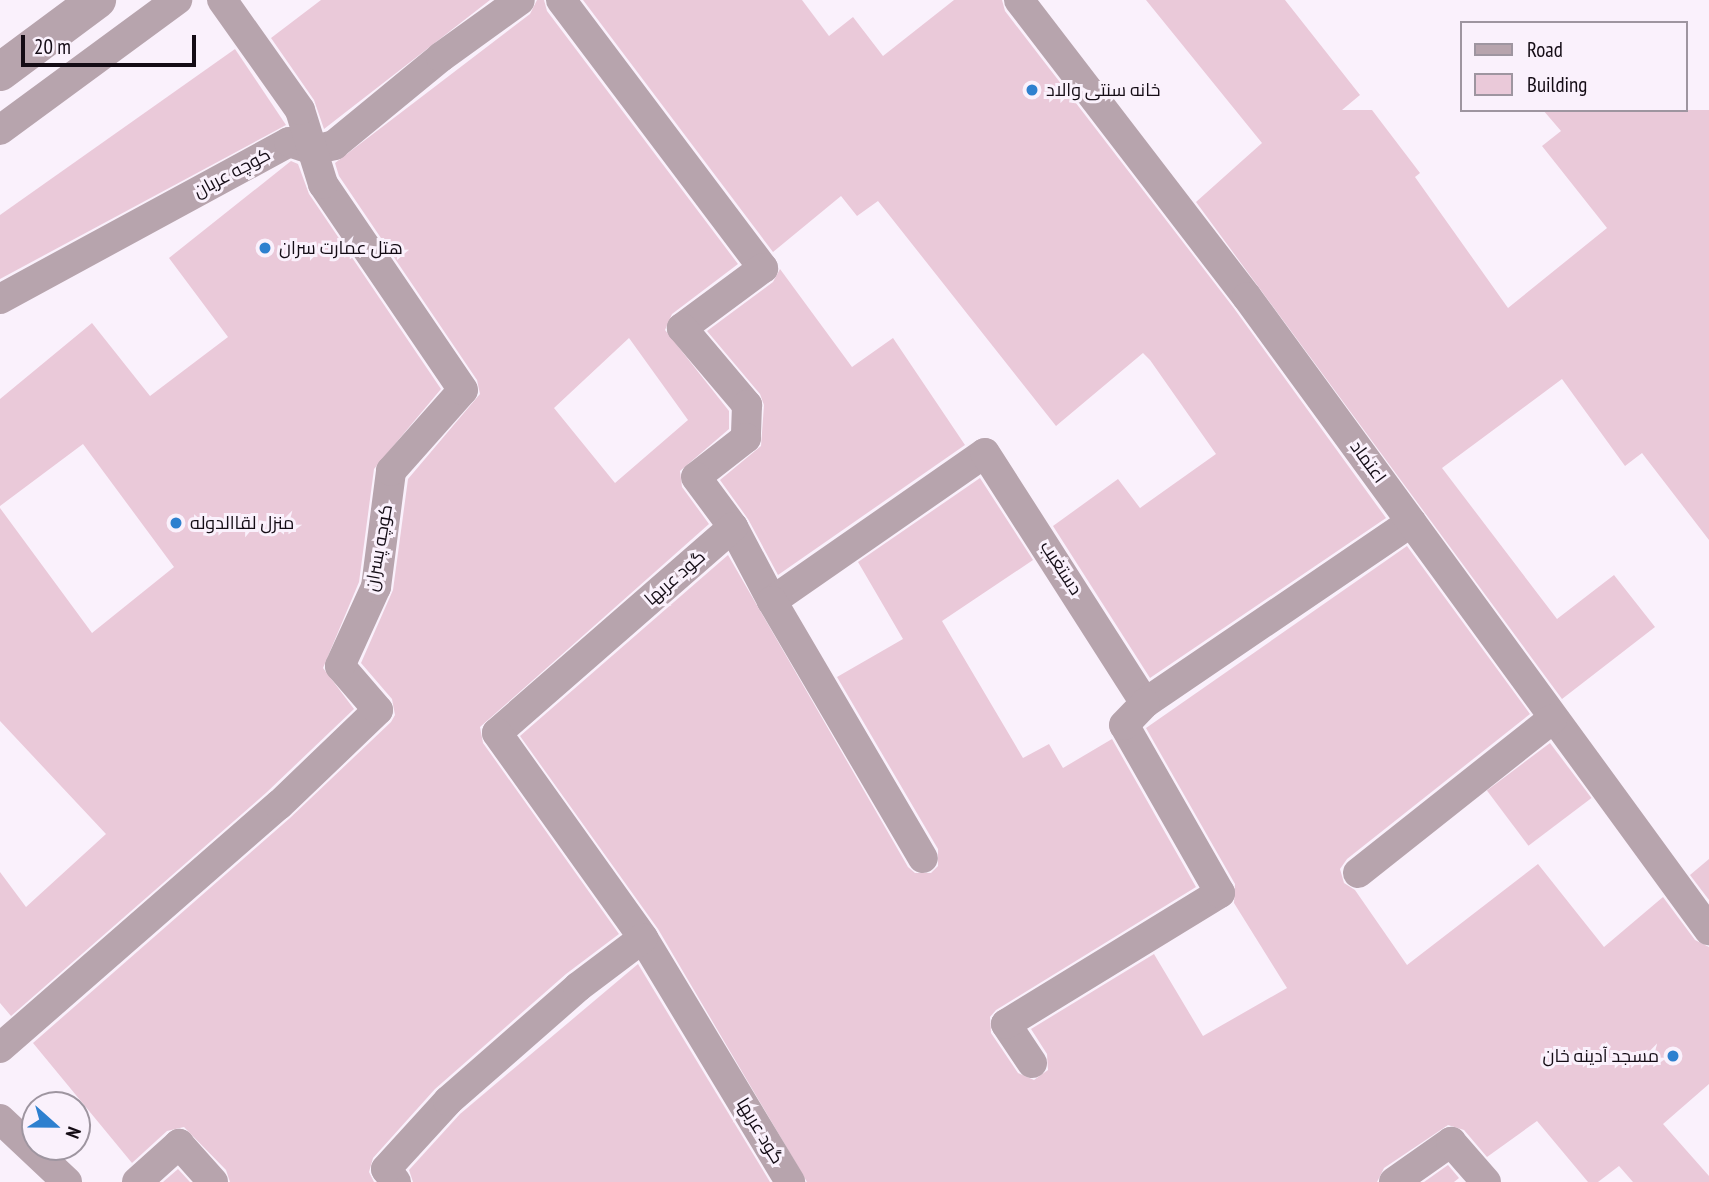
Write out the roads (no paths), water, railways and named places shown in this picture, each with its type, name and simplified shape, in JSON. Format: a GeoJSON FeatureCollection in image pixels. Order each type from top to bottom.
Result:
{"type":"FeatureCollection","features":[{"type":"Feature","properties":{"kind":"street"},"geometry":{"type":"LineString","coordinates":[[0,72],[97,0]]}},
{"type":"Feature","properties":{"kind":"lane"},"geometry":{"type":"LineString","coordinates":[[0,130],[177,0]]}},
{"type":"Feature","properties":{"kind":"lane","name":"کوچه پسران"},"geometry":{"type":"LineString","coordinates":[[0,1048],[279,804],[378,710],[340,666],[376,587],[391,471],[463,390],[324,184],[300,110],[222,0]]}},
{"type":"Feature","properties":{"kind":"lane","name":"کوچه عربان"},"geometry":{"type":"LineString","coordinates":[[0,299],[289,142],[313,150],[334,145],[440,57],[520,0]]}},
{"type":"Feature","properties":{"kind":"lane"},"geometry":{"type":"LineString","coordinates":[[561,0],[763,268],[682,328],[747,405],[746,438],[696,477],[733,527],[772,601],[923,858]]}},
{"type":"Feature","properties":{"kind":"lane","name":"اعتماد"},"geometry":{"type":"LineString","coordinates":[[1018,0],[1247,297],[1552,719],[1709,930]]}},
{"type":"Feature","properties":{"kind":"lane","name":"دستغیب"},"geometry":{"type":"LineString","coordinates":[[772,601],[985,453],[1144,703]]}},
{"type":"Feature","properties":{"kind":"lane"},"geometry":{"type":"LineString","coordinates":[[1032,1063],[1006,1024],[1220,893],[1124,725],[1144,703],[1411,522]]}},
{"type":"Feature","properties":{"kind":"lane","name":"گود عربها"},"geometry":{"type":"LineString","coordinates":[[733,527],[497,733],[643,938],[790,1182]]}},
{"type":"Feature","properties":{"kind":"lane"},"geometry":{"type":"LineString","coordinates":[[1358,873],[1552,719]]}},
{"type":"Feature","properties":{"kind":"lane"},"geometry":{"type":"LineString","coordinates":[[396,1182],[386,1169],[448,1101],[578,987],[643,938]]}},
{"type":"Feature","properties":{"kind":"lane"},"geometry":{"type":"LineString","coordinates":[[0,1119],[67,1182]]}},
{"type":"Feature","properties":{"kind":"lane"},"geometry":{"type":"LineString","coordinates":[[1394,1182],[1451,1142],[1486,1182]]}},
{"type":"Feature","properties":{"kind":"lane"},"geometry":{"type":"LineString","coordinates":[[137,1182],[179,1144],[213,1182]]}},
{"type":"Feature","properties":{"kind":"place","name":"خانه سنتی والاد"},"geometry":{"type":"Point","coordinates":[1032,90]}},
{"type":"Feature","properties":{"kind":"place","name":"هتل عمارت سران"},"geometry":{"type":"Point","coordinates":[265,248]}},
{"type":"Feature","properties":{"kind":"place","name":"منزل لقاالدوله"},"geometry":{"type":"Point","coordinates":[176,523]}},
{"type":"Feature","properties":{"kind":"place","name":"مسجد آدینه خان"},"geometry":{"type":"Point","coordinates":[1673,1056]}}]}
